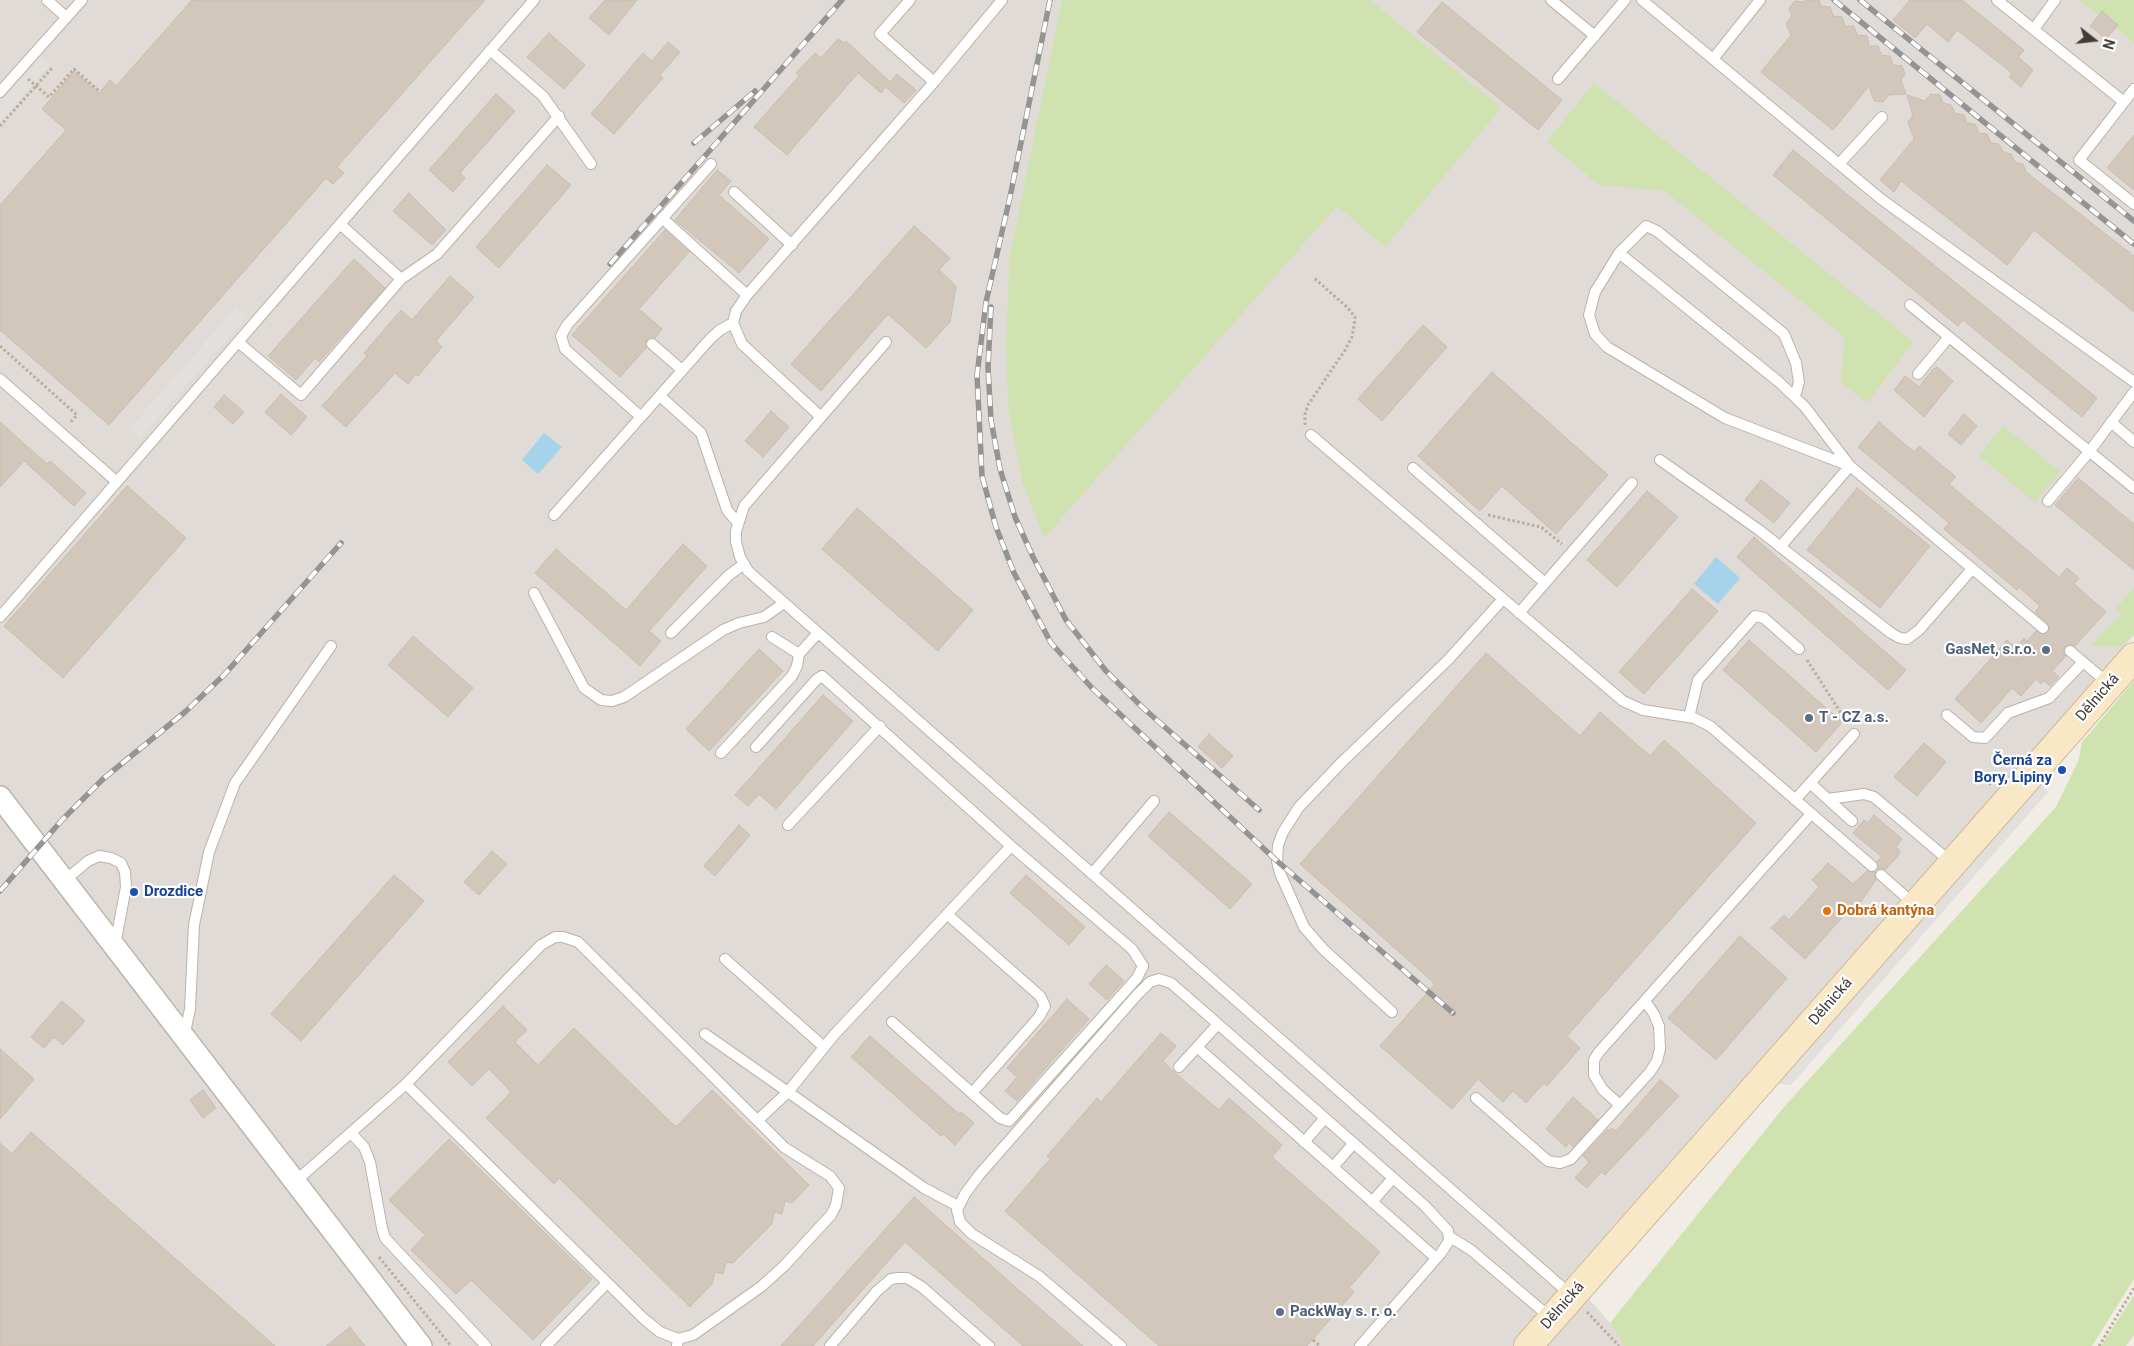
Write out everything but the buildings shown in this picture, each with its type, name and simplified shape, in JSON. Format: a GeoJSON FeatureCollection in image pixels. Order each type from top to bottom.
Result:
{"type":"FeatureCollection","features":[{"type":"Feature","properties":{"kind":"street","name":"Dělnická"},"geometry":{"type":"LineString","coordinates":[[1528,1346],[2134,657]]}},
{"type":"Feature","properties":{"kind":"street"},"geometry":{"type":"LineString","coordinates":[[0,797],[421,1346]]}},
{"type":"Feature","properties":{"kind":"lane"},"geometry":{"type":"LineString","coordinates":[[46,0],[66,18]]}},
{"type":"Feature","properties":{"kind":"lane"},"geometry":{"type":"LineString","coordinates":[[2,85],[19,71],[82,0]]}},
{"type":"Feature","properties":{"kind":"lane"},"geometry":{"type":"LineString","coordinates":[[0,617],[534,0]]}},
{"type":"Feature","properties":{"kind":"lane"},"geometry":{"type":"LineString","coordinates":[[910,0],[880,34],[934,82]]}},
{"type":"Feature","properties":{"kind":"lane"},"geometry":{"type":"LineString","coordinates":[[822,417],[742,344],[733,323],[736,310],[747,295],[934,82],[1002,0]]}},
{"type":"Feature","properties":{"kind":"lane"},"geometry":{"type":"LineString","coordinates":[[1551,0],[1595,36]]}},
{"type":"Feature","properties":{"kind":"lane"},"geometry":{"type":"LineString","coordinates":[[1558,79],[1625,0]]}},
{"type":"Feature","properties":{"kind":"lane"},"geometry":{"type":"LineString","coordinates":[[1642,0],[1881,199],[2134,382]]}},
{"type":"Feature","properties":{"kind":"lane"},"geometry":{"type":"LineString","coordinates":[[1713,59],[1760,0]]}},
{"type":"Feature","properties":{"kind":"lane"},"geometry":{"type":"LineString","coordinates":[[1997,0],[2124,102]]}},
{"type":"Feature","properties":{"kind":"lane"},"geometry":{"type":"LineString","coordinates":[[2034,29],[2055,0]]}},
{"type":"Feature","properties":{"kind":"lane"},"geometry":{"type":"LineString","coordinates":[[490,50],[543,96],[559,116],[591,164]]}},
{"type":"Feature","properties":{"kind":"lane"},"geometry":{"type":"LineString","coordinates":[[2134,89],[2079,160],[2134,204]]}},
{"type":"Feature","properties":{"kind":"lane"},"geometry":{"type":"LineString","coordinates":[[238,342],[301,395],[401,279],[437,254],[559,116]]}},
{"type":"Feature","properties":{"kind":"lane"},"geometry":{"type":"LineString","coordinates":[[1840,164],[1882,116]]}},
{"type":"Feature","properties":{"kind":"lane"},"geometry":{"type":"LineString","coordinates":[[641,417],[565,349],[561,336],[563,330],[712,164]]}},
{"type":"Feature","properties":{"kind":"lane"},"geometry":{"type":"LineString","coordinates":[[734,192],[792,245]]}},
{"type":"Feature","properties":{"kind":"lane"},"geometry":{"type":"LineString","coordinates":[[662,218],[747,295]]}},
{"type":"Feature","properties":{"kind":"lane"},"geometry":{"type":"LineString","coordinates":[[340,224],[401,279]]}},
{"type":"Feature","properties":{"kind":"lane"},"geometry":{"type":"LineString","coordinates":[[1795,396],[1799,382],[1790,346],[1784,334],[1680,249],[1651,226],[1646,226],[1619,253],[1595,292],[1589,315],[1595,334],[1607,347],[1725,418],[1850,466]]}},
{"type":"Feature","properties":{"kind":"lane"},"geometry":{"type":"LineString","coordinates":[[1619,253],[1795,396],[1850,466],[2043,628]]}},
{"type":"Feature","properties":{"kind":"lane"},"geometry":{"type":"LineString","coordinates":[[1910,305],[2134,488]]}},
{"type":"Feature","properties":{"kind":"lane"},"geometry":{"type":"LineString","coordinates":[[554,515],[710,339],[720,330],[733,323]]}},
{"type":"Feature","properties":{"kind":"lane"},"geometry":{"type":"LineString","coordinates":[[1918,374],[1949,337]]}},
{"type":"Feature","properties":{"kind":"lane"},"geometry":{"type":"LineString","coordinates":[[886,342],[744,506],[738,523],[736,542],[744,564],[759,582],[1572,1296]]}},
{"type":"Feature","properties":{"kind":"lane"},"geometry":{"type":"LineString","coordinates":[[652,344],[682,370]]}},
{"type":"Feature","properties":{"kind":"lane"},"geometry":{"type":"LineString","coordinates":[[0,379],[117,482]]}},
{"type":"Feature","properties":{"kind":"lane"},"geometry":{"type":"LineString","coordinates":[[2048,501],[2089,452],[2134,392]]}},
{"type":"Feature","properties":{"kind":"lane"},"geometry":{"type":"LineString","coordinates":[[660,396],[701,433],[727,510],[738,523]]}},
{"type":"Feature","properties":{"kind":"lane"},"geometry":{"type":"LineString","coordinates":[[2111,422],[2134,442]]}},
{"type":"Feature","properties":{"kind":"lane"},"geometry":{"type":"LineString","coordinates":[[1311,435],[1614,694],[1632,706],[1652,712],[1690,717],[1718,732],[1872,866]]}},
{"type":"Feature","properties":{"kind":"lane"},"geometry":{"type":"LineString","coordinates":[[1660,460],[1780,547],[1900,638],[1907,639],[1919,630],[1972,568]]}},
{"type":"Feature","properties":{"kind":"lane"},"geometry":{"type":"LineString","coordinates":[[1780,547],[1850,466]]}},
{"type":"Feature","properties":{"kind":"lane"},"geometry":{"type":"LineString","coordinates":[[1413,468],[1545,583]]}},
{"type":"Feature","properties":{"kind":"lane"},"geometry":{"type":"LineString","coordinates":[[1519,613],[1632,482]]}},
{"type":"Feature","properties":{"kind":"lane"},"geometry":{"type":"LineString","coordinates":[[671,633],[729,575],[744,564]]}},
{"type":"Feature","properties":{"kind":"lane"},"geometry":{"type":"LineString","coordinates":[[534,592],[584,688],[601,700],[612,701],[624,697],[723,630],[739,623],[764,617],[784,603]]}},
{"type":"Feature","properties":{"kind":"lane"},"geometry":{"type":"LineString","coordinates":[[1392,1012],[1323,949],[1304,927],[1280,873],[1277,860],[1278,845],[1283,832],[1299,807],[1342,762],[1455,653],[1503,599]]}},
{"type":"Feature","properties":{"kind":"lane"},"geometry":{"type":"LineString","coordinates":[[1690,717],[1698,680],[1754,616],[1764,618],[1799,649]]}},
{"type":"Feature","properties":{"kind":"lane"},"geometry":{"type":"LineString","coordinates":[[721,753],[792,676],[797,666],[799,654],[818,633]]}},
{"type":"Feature","properties":{"kind":"lane"},"geometry":{"type":"LineString","coordinates":[[772,637],[799,654]]}},
{"type":"Feature","properties":{"kind":"lane"},"geometry":{"type":"LineString","coordinates":[[184,1038],[190,1009],[194,925],[209,852],[235,783],[331,646]]}},
{"type":"Feature","properties":{"kind":"lane"},"geometry":{"type":"LineString","coordinates":[[2070,652],[2110,685]]}},
{"type":"Feature","properties":{"kind":"lane"},"geometry":{"type":"LineString","coordinates":[[1947,715],[1973,737],[1984,738],[2008,713],[2049,698],[2083,662]]}},
{"type":"Feature","properties":{"kind":"lane"},"geometry":{"type":"LineString","coordinates":[[756,747],[817,679],[822,676],[880,726],[1011,846],[1132,949],[1142,966],[1137,978],[1009,1121],[1000,1118],[892,1022]]}},
{"type":"Feature","properties":{"kind":"lane"},"geometry":{"type":"LineString","coordinates":[[788,824],[880,726]]}},
{"type":"Feature","properties":{"kind":"lane"},"geometry":{"type":"LineString","coordinates":[[1795,800],[1854,734]]}},
{"type":"Feature","properties":{"kind":"lane"},"geometry":{"type":"LineString","coordinates":[[1810,783],[1852,821]]}},
{"type":"Feature","properties":{"kind":"lane"},"geometry":{"type":"LineString","coordinates":[[1828,799],[1864,794],[1874,797],[1952,863]]}},
{"type":"Feature","properties":{"kind":"lane"},"geometry":{"type":"LineString","coordinates":[[1092,874],[1154,800]]}},
{"type":"Feature","properties":{"kind":"lane"},"geometry":{"type":"LineString","coordinates":[[1620,1105],[1598,1084],[1594,1075],[1594,1060],[1604,1044],[1645,1001],[1811,814]]}},
{"type":"Feature","properties":{"kind":"lane"},"geometry":{"type":"LineString","coordinates":[[758,1120],[788,1092],[824,1047],[1011,846]]}},
{"type":"Feature","properties":{"kind":"lane"},"geometry":{"type":"LineString","coordinates":[[64,882],[88,861],[99,856],[111,858],[120,863],[126,872],[126,886],[114,948]]}},
{"type":"Feature","properties":{"kind":"lane"},"geometry":{"type":"LineString","coordinates":[[1881,875],[1916,905]]}},
{"type":"Feature","properties":{"kind":"lane"},"geometry":{"type":"LineString","coordinates":[[948,915],[1040,996],[1045,1006],[1039,1017],[972,1093]]}},
{"type":"Feature","properties":{"kind":"lane"},"geometry":{"type":"LineString","coordinates":[[296,1181],[406,1084],[541,945],[549,939],[563,937],[578,942],[586,948],[791,1153],[830,1176],[839,1188],[836,1205],[823,1225],[768,1280],[693,1335],[677,1342],[660,1332],[607,1283],[406,1084]]}},
{"type":"Feature","properties":{"kind":"lane"},"geometry":{"type":"LineString","coordinates":[[725,959],[824,1047]]}},
{"type":"Feature","properties":{"kind":"lane"},"geometry":{"type":"LineString","coordinates":[[1120,1346],[1039,1276],[972,1234],[958,1216],[958,1206],[979,1176],[1129,1004],[1150,982],[1159,979],[1166,980],[1354,1143],[1433,1214],[1445,1226],[1450,1237],[1471,1250],[1552,1319]]}},
{"type":"Feature","properties":{"kind":"lane"},"geometry":{"type":"LineString","coordinates":[[1476,1098],[1542,1157],[1554,1163],[1571,1159],[1650,1072],[1657,1061],[1660,1049],[1659,1026],[1654,1014],[1645,1001]]}},
{"type":"Feature","properties":{"kind":"lane"},"geometry":{"type":"LineString","coordinates":[[1179,1067],[1218,1024]]}},
{"type":"Feature","properties":{"kind":"lane"},"geometry":{"type":"LineString","coordinates":[[705,1034],[924,1188],[958,1206]]}},
{"type":"Feature","properties":{"kind":"lane"},"geometry":{"type":"LineString","coordinates":[[1197,1048],[1436,1258]]}},
{"type":"Feature","properties":{"kind":"lane"},"geometry":{"type":"LineString","coordinates":[[1304,1142],[1325,1118]]}},
{"type":"Feature","properties":{"kind":"lane"},"geometry":{"type":"LineString","coordinates":[[351,1133],[364,1147],[370,1162],[385,1238],[486,1346]]}},
{"type":"Feature","properties":{"kind":"lane"},"geometry":{"type":"LineString","coordinates":[[1333,1167],[1354,1143]]}},
{"type":"Feature","properties":{"kind":"lane"},"geometry":{"type":"LineString","coordinates":[[1372,1202],[1393,1178]]}},
{"type":"Feature","properties":{"kind":"lane"},"geometry":{"type":"LineString","coordinates":[[1360,1346],[1446,1246],[1450,1237]]}},
{"type":"Feature","properties":{"kind":"lane"},"geometry":{"type":"LineString","coordinates":[[830,1346],[877,1291],[891,1279],[898,1278],[907,1278],[922,1287],[989,1346]]}},
{"type":"Feature","properties":{"kind":"lane"},"geometry":{"type":"LineString","coordinates":[[546,1346],[607,1283]]}},
{"type":"Feature","properties":{"kind":"path"},"geometry":{"type":"LineString","coordinates":[[0,126],[52,68]]}},
{"type":"Feature","properties":{"kind":"path"},"geometry":{"type":"LineString","coordinates":[[19,71],[49,97],[74,69],[99,91]]}},
{"type":"Feature","properties":{"kind":"path"},"geometry":{"type":"LineString","coordinates":[[1311,435],[1304,423],[1304,414],[1352,337],[1355,317],[1348,308],[1314,278]]}},
{"type":"Feature","properties":{"kind":"path"},"geometry":{"type":"LineString","coordinates":[[0,346],[77,415],[62,433]]}},
{"type":"Feature","properties":{"kind":"path"},"geometry":{"type":"LineString","coordinates":[[1470,518],[1475,512],[1542,527],[1571,553]]}},
{"type":"Feature","properties":{"kind":"path"},"geometry":{"type":"LineString","coordinates":[[1799,649],[1854,734]]}},
{"type":"Feature","properties":{"kind":"path"},"geometry":{"type":"LineString","coordinates":[[1974,770],[1994,787]]}},
{"type":"Feature","properties":{"kind":"path"},"geometry":{"type":"LineString","coordinates":[[2099,1346],[2134,1288]]}},
{"type":"Feature","properties":{"kind":"path"},"geometry":{"type":"LineString","coordinates":[[1572,1296],[1619,1346]]}},
{"type":"Feature","properties":{"kind":"path"},"geometry":{"type":"LineString","coordinates":[[1313,1340],[1320,1346]]}},
{"type":"Feature","properties":{"kind":"shaded area"},"geometry":{"type":"Polygon","coordinates":[[[0,0],[2079,0],[2134,43],[2134,635],[1569,1276],[1610,1323],[1624,1346],[0,1346],[0,0]]]}},
{"type":"Feature","properties":{"kind":"shaded area"},"geometry":{"type":"Polygon","coordinates":[[[41,57],[50,65],[0,122],[0,103],[41,57]]]}},
{"type":"Feature","properties":{"kind":"shaded area"},"geometry":{"type":"Polygon","coordinates":[[[236,307],[247,317],[140,438],[130,428],[236,307]]]}},
{"type":"Feature","properties":{"kind":"shaded area"},"geometry":{"type":"Polygon","coordinates":[[[2037,780],[2048,792],[1791,1085],[1780,1084],[1773,1079],[2037,780]]]}},
{"type":"Feature","properties":{"kind":"green space"},"geometry":{"type":"Polygon","coordinates":[[[1062,0],[1370,0],[1501,108],[1385,247],[1337,206],[1044,538],[1022,481],[1008,405],[1006,340],[1010,255],[1062,0]]]}},
{"type":"Feature","properties":{"kind":"green space"},"geometry":{"type":"Polygon","coordinates":[[[2079,0],[2134,0],[2134,43],[2079,0]]]}},
{"type":"Feature","properties":{"kind":"green space"},"geometry":{"type":"Polygon","coordinates":[[[1594,83],[1913,342],[1867,403],[1841,382],[1845,337],[1665,191],[1599,185],[1547,142],[1594,83]]]}},
{"type":"Feature","properties":{"kind":"green space"},"geometry":{"type":"Polygon","coordinates":[[[2003,426],[2060,472],[2035,502],[1979,456],[2003,426]]]}},
{"type":"Feature","properties":{"kind":"green space"},"geometry":{"type":"Polygon","coordinates":[[[2134,589],[2134,634],[2121,647],[2091,646],[2122,613],[2116,608],[2134,589]]]}},
{"type":"Feature","properties":{"kind":"green space"},"geometry":{"type":"Polygon","coordinates":[[[2134,681],[2134,1279],[2092,1346],[1624,1346],[1610,1323],[1784,1107],[2056,807],[2079,759],[2082,742],[2134,681]]]}},
{"type":"Feature","properties":{"kind":"green space"},"geometry":{"type":"Polygon","coordinates":[[[2134,1295],[2134,1335],[2126,1346],[2101,1346],[2134,1295]]]}},
{"type":"Feature","properties":{"kind":"water"},"geometry":{"type":"Polygon","coordinates":[[[544,433],[562,447],[538,474],[522,460],[544,433]]]}},
{"type":"Feature","properties":{"kind":"water"},"geometry":{"type":"Polygon","coordinates":[[[1716,557],[1740,578],[1718,604],[1694,584],[1716,557]]]}},
{"type":"Feature","properties":{"kind":"railway"},"geometry":{"type":"LineString","coordinates":[[610,264],[842,0]]}},
{"type":"Feature","properties":{"kind":"railway"},"geometry":{"type":"LineString","coordinates":[[1050,0],[1010,197],[986,302],[977,375],[982,476],[996,527],[1014,573],[1051,643],[1092,688],[1277,861],[1453,1013]]}},
{"type":"Feature","properties":{"kind":"railway"},"geometry":{"type":"LineString","coordinates":[[1834,0],[2134,244]]}},
{"type":"Feature","properties":{"kind":"railway"},"geometry":{"type":"LineString","coordinates":[[1860,0],[2134,221]]}},
{"type":"Feature","properties":{"kind":"railway"},"geometry":{"type":"LineString","coordinates":[[694,143],[755,91]]}},
{"type":"Feature","properties":{"kind":"railway"},"geometry":{"type":"LineString","coordinates":[[991,307],[988,367],[991,420],[1000,469],[1015,517],[1033,557],[1066,620],[1106,671],[1142,707],[1259,810]]}},
{"type":"Feature","properties":{"kind":"railway"},"geometry":{"type":"LineString","coordinates":[[0,891],[62,820],[103,779],[185,712],[224,675],[341,543]]}},
{"type":"Feature","properties":{"kind":"place","name":"GasNet, s.r.o."},"geometry":{"type":"Point","coordinates":[2046,650]}},
{"type":"Feature","properties":{"kind":"place","name":"T - CZ a.s."},"geometry":{"type":"Point","coordinates":[1809,718]}},
{"type":"Feature","properties":{"kind":"place","name":"Černá za Bory, Lipiny"},"geometry":{"type":"Point","coordinates":[2062,770]}},
{"type":"Feature","properties":{"kind":"place","name":"Drozdice"},"geometry":{"type":"Point","coordinates":[134,892]}},
{"type":"Feature","properties":{"kind":"place","name":"Dobrá kantýna"},"geometry":{"type":"Point","coordinates":[1827,911]}},
{"type":"Feature","properties":{"kind":"place","name":"PackWay s. r. o."},"geometry":{"type":"Point","coordinates":[1280,1312]}}]}
